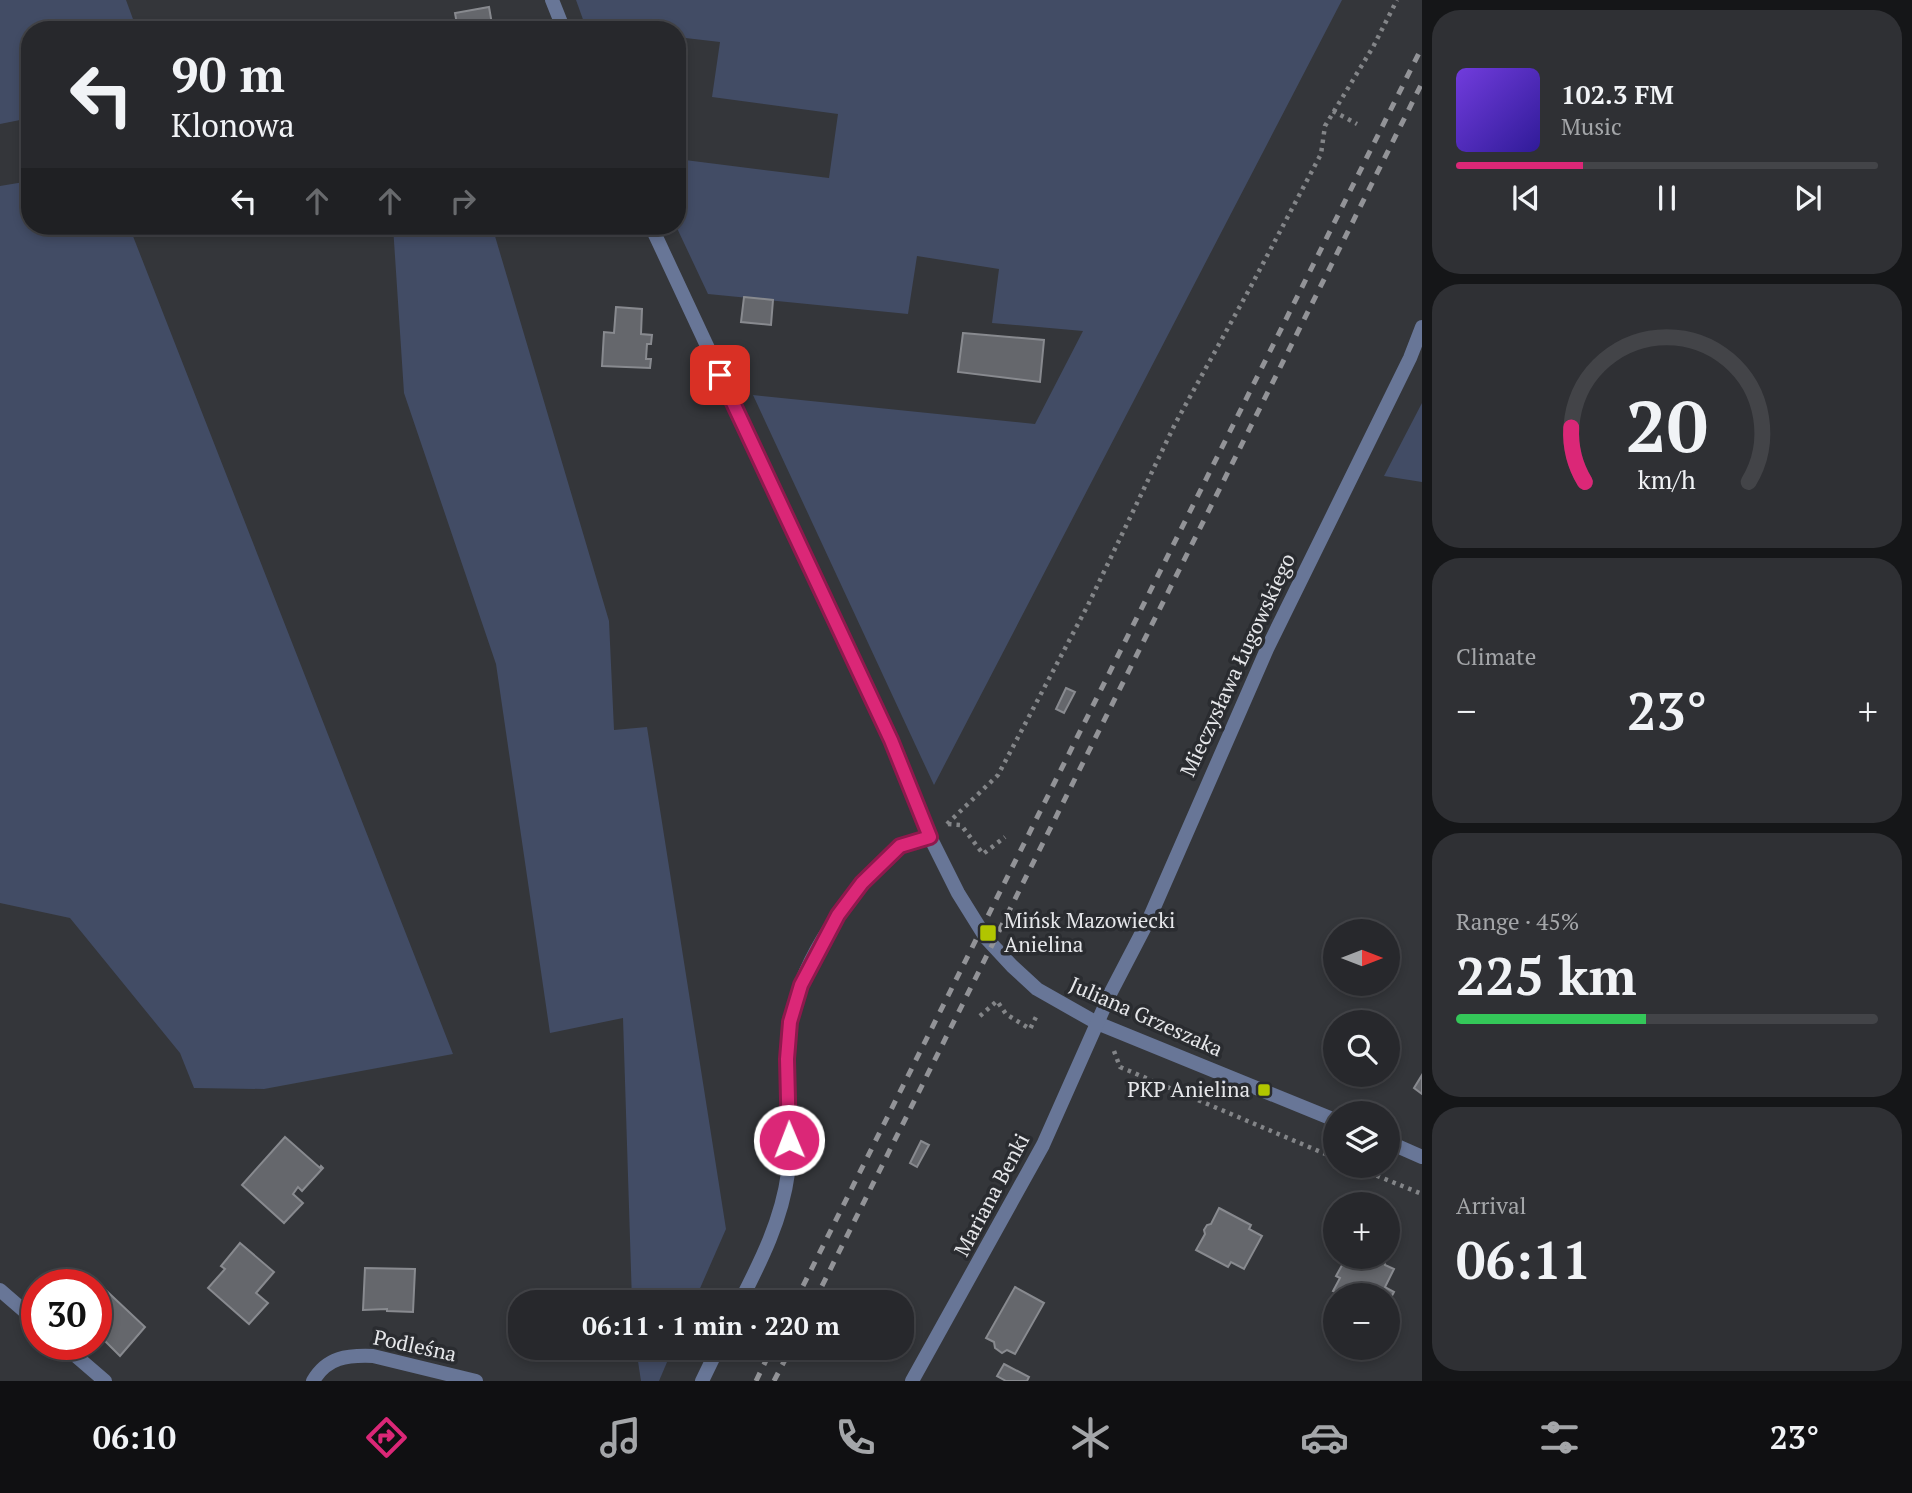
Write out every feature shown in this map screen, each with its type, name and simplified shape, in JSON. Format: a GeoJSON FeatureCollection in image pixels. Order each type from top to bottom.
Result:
{"type":"FeatureCollection","features":[{"type":"Feature","properties":{"kind":"street"},"geometry":{"type":"LineString","coordinates":[[552,0],[560,21]]}},
{"type":"Feature","properties":{"kind":"street","name":"Juliana Grzeszaka"},"geometry":{"type":"LineString","coordinates":[[655,235],[891,740],[930,837],[958,893],[986,938],[1037,989],[1097,1023],[1323,1115]]}},
{"type":"Feature","properties":{"kind":"street","name":"Mieczysława Ługowskiego"},"geometry":{"type":"LineString","coordinates":[[1097,1023],[1149,919],[1267,649],[1410,358],[1422,327]]}},
{"type":"Feature","properties":{"kind":"street"},"geometry":{"type":"LineString","coordinates":[[746,1290],[771,1237],[788,1172],[787,1059],[790,1022],[801,985],[838,915],[862,883],[900,846],[930,837]]}},
{"type":"Feature","properties":{"kind":"street","name":"Mariana Benki"},"geometry":{"type":"LineString","coordinates":[[912,1381],[1043,1145],[1097,1023]]}},
{"type":"Feature","properties":{"kind":"street"},"geometry":{"type":"LineString","coordinates":[[1400,1147],[1422,1157]]}},
{"type":"Feature","properties":{"kind":"street"},"geometry":{"type":"LineString","coordinates":[[0,1290],[21,1308]]}},
{"type":"Feature","properties":{"kind":"street","name":"Podleśna"},"geometry":{"type":"LineString","coordinates":[[313,1381],[325,1365],[334,1360],[373,1356],[476,1381]]}},
{"type":"Feature","properties":{"kind":"street"},"geometry":{"type":"LineString","coordinates":[[81,1360],[105,1381]]}},
{"type":"Feature","properties":{"kind":"street"},"geometry":{"type":"LineString","coordinates":[[702,1381],[712,1360]]}},
{"type":"Feature","properties":{"kind":"path"},"geometry":{"type":"LineString","coordinates":[[1005,837],[983,854],[961,825],[947,824],[998,775],[1088,605],[1175,424],[1321,154],[1325,126],[1373,47],[1397,0]]}},
{"type":"Feature","properties":{"kind":"path"},"geometry":{"type":"LineString","coordinates":[[1333,111],[1357,124]]}},
{"type":"Feature","properties":{"kind":"path"},"geometry":{"type":"LineString","coordinates":[[980,1016],[998,1001],[1006,1014],[1030,1029],[1037,1015]]}},
{"type":"Feature","properties":{"kind":"path"},"geometry":{"type":"LineString","coordinates":[[1117,1044],[1114,1054],[1120,1068],[1323,1153]]}},
{"type":"Feature","properties":{"kind":"path"},"geometry":{"type":"LineString","coordinates":[[1383,1178],[1422,1194]]}},
{"type":"Feature","properties":{"kind":"shaded area"},"geometry":{"type":"Polygon","coordinates":[[[0,0],[126,0],[134,21],[21,21],[21,120],[0,124],[0,0]]]}},
{"type":"Feature","properties":{"kind":"shaded area"},"geometry":{"type":"Polygon","coordinates":[[[576,0],[1342,0],[934,785],[753,395],[1035,424],[1083,331],[992,323],[999,269],[917,256],[908,314],[708,294],[680,235],[686,235],[686,160],[829,178],[838,114],[712,97],[720,42],[686,38],[686,21],[584,21],[576,0]]]}},
{"type":"Feature","properties":{"kind":"shaded area"},"geometry":{"type":"Polygon","coordinates":[[[21,182],[21,235],[133,235],[453,1054],[264,1089],[194,1088],[180,1053],[70,918],[0,903],[0,186],[21,182]]]}},
{"type":"Feature","properties":{"kind":"shaded area"},"geometry":{"type":"Polygon","coordinates":[[[394,235],[495,235],[609,621],[614,730],[647,727],[726,1229],[699,1290],[632,1290],[623,1018],[550,1033],[496,664],[404,393],[394,235]]]}},
{"type":"Feature","properties":{"kind":"shaded area"},"geometry":{"type":"Polygon","coordinates":[[[1422,403],[1422,482],[1384,476],[1422,403]]]}},
{"type":"Feature","properties":{"kind":"shaded area"},"geometry":{"type":"Polygon","coordinates":[[[638,1360],[668,1360],[659,1381],[641,1381],[638,1360]]]}},
{"type":"Feature","properties":{"kind":"building"},"geometry":{"type":"Polygon","coordinates":[[[489,7],[491,21],[456,21],[455,13],[489,7]]]}},
{"type":"Feature","properties":{"kind":"building"},"geometry":{"type":"Polygon","coordinates":[[[744,297],[773,300],[771,325],[741,322],[744,297]]]}},
{"type":"Feature","properties":{"kind":"building"},"geometry":{"type":"Polygon","coordinates":[[[616,307],[642,309],[641,334],[652,335],[651,344],[647,344],[646,359],[651,359],[650,368],[602,366],[604,332],[614,333],[616,307]]]}},
{"type":"Feature","properties":{"kind":"building"},"geometry":{"type":"Polygon","coordinates":[[[963,333],[1044,340],[1040,382],[958,372],[963,333]]]}},
{"type":"Feature","properties":{"kind":"building"},"geometry":{"type":"Polygon","coordinates":[[[1066,688],[1075,692],[1064,713],[1056,709],[1066,688]]]}},
{"type":"Feature","properties":{"kind":"building"},"geometry":{"type":"Polygon","coordinates":[[[1422,1075],[1422,1094],[1414,1088],[1422,1075]]]}},
{"type":"Feature","properties":{"kind":"building"},"geometry":{"type":"Polygon","coordinates":[[[285,1137],[323,1168],[302,1191],[298,1187],[293,1194],[303,1203],[284,1223],[242,1185],[285,1137]]]}},
{"type":"Feature","properties":{"kind":"building"},"geometry":{"type":"Polygon","coordinates":[[[921,1141],[929,1145],[917,1167],[910,1163],[921,1141]]]}},
{"type":"Feature","properties":{"kind":"building"},"geometry":{"type":"Polygon","coordinates":[[[1219,1208],[1251,1225],[1249,1229],[1262,1236],[1244,1269],[1231,1262],[1228,1267],[1196,1250],[1205,1234],[1204,1230],[1211,1224],[1219,1208]]]}},
{"type":"Feature","properties":{"kind":"building"},"geometry":{"type":"Polygon","coordinates":[[[240,1243],[274,1272],[256,1293],[268,1303],[249,1324],[208,1288],[225,1269],[221,1266],[240,1243]]]}},
{"type":"Feature","properties":{"kind":"building"},"geometry":{"type":"Polygon","coordinates":[[[365,1268],[415,1269],[413,1312],[363,1310],[365,1268]]]}},
{"type":"Feature","properties":{"kind":"building"},"geometry":{"type":"Polygon","coordinates":[[[1340,1269],[1394,1269],[1387,1283],[1337,1283],[1340,1278],[1336,1276],[1340,1269]]]}},
{"type":"Feature","properties":{"kind":"building"},"geometry":{"type":"Polygon","coordinates":[[[1015,1287],[1044,1303],[1015,1354],[1007,1350],[1002,1353],[995,1348],[994,1342],[986,1338],[1015,1287]]]}},
{"type":"Feature","properties":{"kind":"building"},"geometry":{"type":"Polygon","coordinates":[[[112,1296],[145,1327],[120,1356],[112,1348],[112,1296]]]}},
{"type":"Feature","properties":{"kind":"building"},"geometry":{"type":"Polygon","coordinates":[[[1004,1364],[1029,1377],[1027,1381],[1006,1381],[997,1376],[1004,1364]]]}},
{"type":"Feature","properties":{"kind":"railway"},"geometry":{"type":"LineString","coordinates":[[801,1290],[1422,47]]}},
{"type":"Feature","properties":{"kind":"railway"},"geometry":{"type":"LineString","coordinates":[[820,1290],[1422,83]]}},
{"type":"Feature","properties":{"kind":"railway"},"geometry":{"type":"LineString","coordinates":[[756,1381],[766,1360]]}},
{"type":"Feature","properties":{"kind":"railway"},"geometry":{"type":"LineString","coordinates":[[774,1381],[785,1360]]}},
{"type":"Feature","properties":{"kind":"place","name":"Mińsk Mazowiecki Anielina"},"geometry":{"type":"Point","coordinates":[988,933]}},
{"type":"Feature","properties":{"kind":"place","name":"PKP Anielina"},"geometry":{"type":"Point","coordinates":[1264,1090]}},
{"type":"Feature","properties":{"kind":"route"},"geometry":{"type":"LineString","coordinates":[[720,375],[891,740],[930,837],[900,846],[889,854],[862,883],[838,915],[817,950],[801,985],[790,1022],[787,1059],[789,1140]]}}]}
